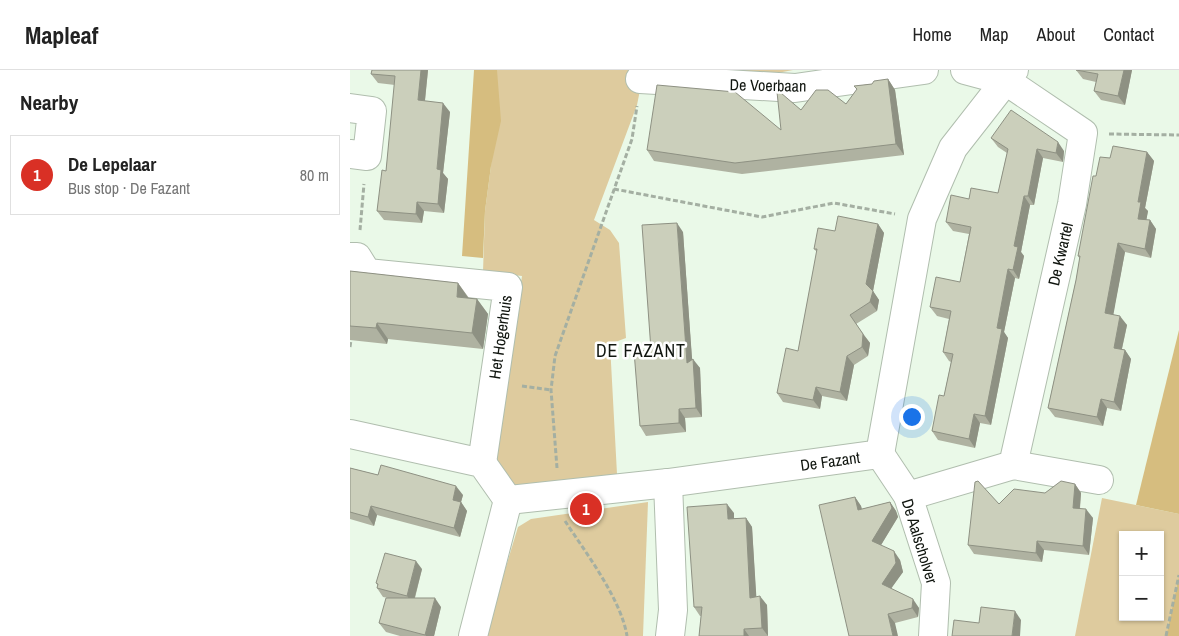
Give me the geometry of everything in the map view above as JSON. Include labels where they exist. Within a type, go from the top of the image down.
[{"type":"street","name":"De Voerbaan","points":[[640,79],[795,88],[924,70]]},
{"type":"street","points":[[965,70],[1010,76],[1083,133]]},
{"type":"street","name":"De Fazant","points":[[508,500],[668,483],[880,454],[922,219],[953,148],[1010,76]]},
{"type":"street","points":[[350,108],[372,111],[367,156],[350,154]]},
{"type":"street","name":"De Kwartel","points":[[1013,465],[1072,204],[1083,133]]},
{"type":"street","name":"Het Hogerhuis","points":[[350,257],[357,257],[367,273],[508,287],[482,463]]},
{"type":"street","points":[[350,434],[482,463],[508,500],[473,636]]},
{"type":"street","name":"De Aalscholver","points":[[880,454],[908,496],[936,583],[933,636]]},
{"type":"street","points":[[908,496],[1013,465],[1099,480]]},
{"type":"street","points":[[668,483],[673,610],[670,636]]},
{"type":"path","points":[[627,636],[625,623],[597,569],[565,521],[559,495],[551,390],[556,356],[632,139],[640,79]]},
{"type":"path","points":[[1083,133],[1179,135]]},
{"type":"path","points":[[614,189],[762,217],[834,203],[922,219]]},
{"type":"path","points":[[350,340],[350,347]]},
{"type":"path","points":[[1166,636],[1179,575]]},
{"type":"shaded area","points":[[474,70],[497,70],[501,121],[491,166],[485,211],[483,258],[462,256]]},
{"type":"shaded area","points":[[497,70],[644,70],[637,105],[594,220],[610,230],[619,243],[626,338],[610,344],[617,474],[515,489],[486,464],[499,443],[522,276],[483,272],[485,211],[491,166]]},
{"type":"shaded area","points":[[662,70],[793,70],[762,76]]},
{"type":"shaded area","points":[[1179,330],[1179,514],[1136,505]]},
{"type":"shaded area","points":[[1102,498],[1179,514],[1179,575],[1166,636],[1075,636]]},
{"type":"shaded area","points":[[648,502],[643,636],[485,636],[518,527],[531,519]]},
{"type":"shaded area","points":[[1179,575],[1179,636],[1166,636]]},
{"type":"building","points":[[372,70],[421,70],[418,100],[443,103],[437,169],[441,170],[438,204],[417,202],[416,214],[377,211],[382,170],[386,171],[395,76],[371,74]]},
{"type":"building","points":[[1076,70],[1124,70],[1118,96],[1094,91],[1098,74]]},
{"type":"building","points":[[888,79],[896,144],[735,163],[647,150],[657,85],[735,92],[781,130],[777,92],[781,93],[801,110],[816,90],[828,90],[846,104],[857,89],[854,86],[872,84],[874,81]]},
{"type":"building","points":[[1011,110],[1058,142],[1056,153],[1037,149],[1028,196],[1024,196],[1014,246],[1018,247],[1013,270],[1008,269],[997,328],[1002,329],[985,416],[974,414],[969,439],[932,431],[939,395],[944,396],[953,354],[943,352],[951,311],[930,307],[936,277],[960,282],[971,227],[946,222],[951,195],[969,199],[971,188],[998,193],[1008,149],[991,138]]},
{"type":"building","points":[[1113,146],[1147,152],[1138,202],[1141,202],[1138,219],[1150,220],[1145,249],[1118,243],[1105,313],[1120,316],[1114,348],[1125,350],[1114,402],[1101,399],[1097,417],[1048,408],[1076,280],[1080,256],[1078,256],[1093,176],[1096,176],[1100,157],[1110,158]]},
{"type":"building","points":[[838,216],[878,224],[866,284],[873,291],[870,302],[850,315],[863,334],[862,347],[847,356],[840,392],[816,387],[813,400],[777,393],[786,348],[798,351],[817,249],[814,249],[818,228],[835,231]]},
{"type":"building","points":[[677,223],[687,363],[693,359],[696,408],[679,409],[679,423],[640,426],[634,351],[651,350],[642,225]]},
{"type":"building","points":[[350,271],[458,283],[457,297],[477,299],[472,333],[377,323],[376,328],[350,326]]},
{"type":"building","points":[[381,465],[456,486],[453,500],[461,502],[454,528],[371,506],[368,517],[350,512],[350,468],[378,475]]},
{"type":"building","points":[[978,481],[999,504],[1014,489],[1045,493],[1061,481],[1075,484],[1073,508],[1086,509],[1083,546],[1037,541],[1036,553],[968,545],[975,482]]},
{"type":"building","points":[[855,497],[858,510],[890,502],[892,508],[872,541],[894,551],[896,563],[882,584],[913,599],[912,608],[888,614],[893,636],[849,636],[819,505]]},
{"type":"building","points":[[727,504],[728,519],[746,518],[750,598],[760,596],[762,628],[744,629],[744,636],[699,636],[702,607],[694,607],[687,507]]},
{"type":"building","points":[[385,553],[416,561],[407,596],[377,588],[378,584],[376,583]]},
{"type":"building","points":[[386,598],[435,598],[425,635],[379,623]]},
{"type":"building","points":[[981,607],[1015,611],[1012,636],[952,636],[954,620],[979,623]]},
{"type":"place","name":"De Lepelaar","points":[[586,509]]},
{"type":"district","name":"DE FAZANT","points":[[641,351]]}]
